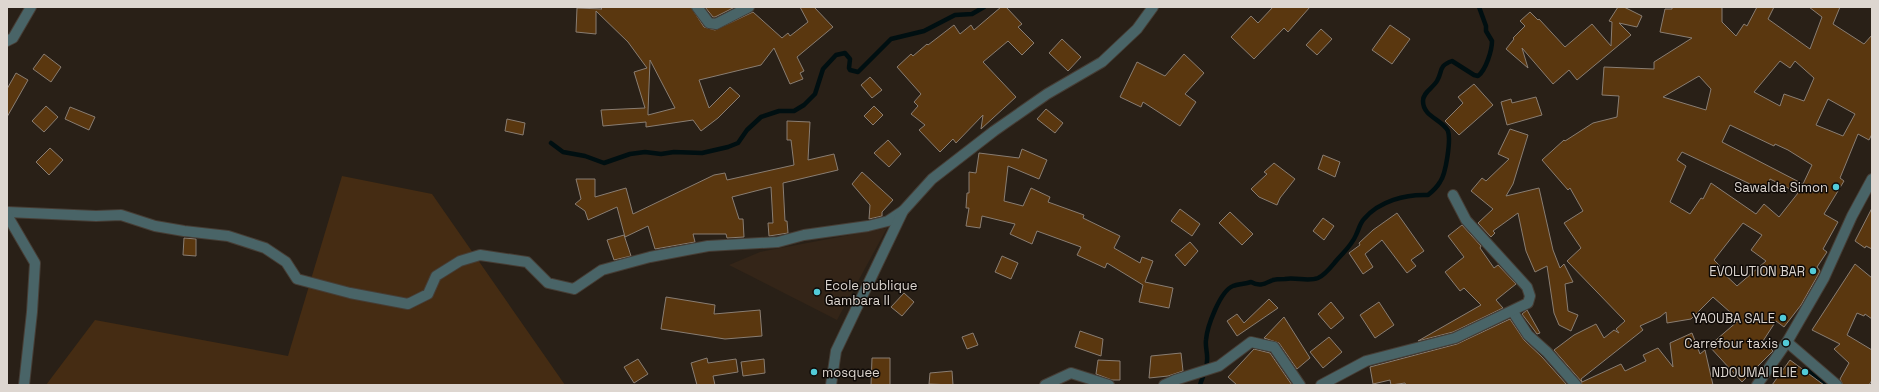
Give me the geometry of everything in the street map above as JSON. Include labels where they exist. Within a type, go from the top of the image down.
[{"type":"street","points":[[7,41],[13,38],[31,7]]},
{"type":"street","points":[[697,7],[709,24],[716,24],[749,7]]},
{"type":"street","points":[[7,213],[88,216],[121,215],[155,226],[228,236],[265,248],[286,262],[297,279],[350,293],[408,304],[428,294],[436,276],[460,261],[480,255],[527,262],[548,283],[574,289],[602,270],[650,257],[708,246],[778,242],[804,235],[868,226],[888,221],[903,211],[932,179],[994,131],[1046,94],[1102,62],[1136,29],[1153,7]]},
{"type":"street","points":[[1758,385],[1787,342],[1824,278],[1852,216],[1872,179]]},
{"type":"street","points":[[1321,385],[1366,361],[1455,338],[1513,312],[1528,303],[1530,296],[1527,287],[1466,220],[1453,195]]},
{"type":"street","points":[[831,384],[836,350],[903,211]]},
{"type":"street","points":[[7,213],[35,263],[32,312],[24,385]]},
{"type":"street","points":[[1513,312],[1528,335],[1547,352],[1576,385]]},
{"type":"street","points":[[1164,385],[1219,366],[1251,342],[1274,347],[1300,385]]},
{"type":"street","points":[[1787,342],[1837,385]]},
{"type":"street","points":[[1045,385],[1071,373],[1109,385]]},
{"type":"shaded area","points":[[342,176],[432,194],[565,385],[46,385],[95,320],[288,356]]},
{"type":"shaded area","name":"Ecole publique Gambara II","points":[[887,228],[837,320],[729,265],[760,252]]},
{"type":"building","points":[[600,7],[691,7],[704,27],[715,30],[753,12],[782,38],[788,33],[790,36],[808,22],[800,7],[814,7],[833,27],[797,57],[804,71],[800,73],[803,79],[790,84],[774,48],[761,65],[699,80],[709,108],[730,87],[740,96],[718,118],[701,131],[693,120],[646,127],[646,122],[603,126],[601,110],[645,108],[634,72],[647,68],[628,42],[596,11],[596,34],[576,32],[577,8],[602,9]],"holes":[[[650,60],[675,108],[648,115]]]},
{"type":"building","points":[[705,7],[735,7],[713,17]]},
{"type":"building","points":[[1001,7],[1006,7],[1022,24],[1018,27],[1034,43],[1022,55],[1008,41],[983,62],[1016,97],[981,129],[983,115],[956,143],[953,139],[940,152],[919,130],[925,125],[911,114],[918,106],[914,102],[921,94],[897,67],[911,54],[913,56],[954,25],[960,34],[971,25],[974,30]]},
{"type":"building","points":[[1273,7],[1310,7],[1288,32],[1284,28],[1254,59],[1231,37],[1251,16],[1258,23]]},
{"type":"building","points":[[1618,7],[1624,7],[1642,16],[1637,27],[1619,23],[1631,35],[1577,80],[1569,70],[1553,84],[1522,48],[1528,68],[1506,49],[1514,39],[1513,38],[1525,26],[1520,21],[1530,12],[1538,20],[1539,19],[1565,47],[1592,24],[1611,46],[1612,22],[1609,21]]},
{"type":"building","points":[[1672,7],[1722,7],[1722,22],[1736,36],[1744,24],[1747,26],[1757,7],[1774,7],[1768,19],[1810,49],[1822,17],[1809,7],[1840,7],[1833,24],[1864,44],[1872,35],[1872,134],[1869,140],[1858,134],[1840,178],[1844,181],[1824,214],[1838,222],[1823,249],[1827,252],[1817,267],[1820,271],[1818,275],[1801,305],[1784,327],[1776,321],[1763,341],[1773,351],[1742,382],[1709,346],[1739,320],[1713,297],[1691,319],[1667,323],[1666,312],[1660,317],[1640,326],[1643,330],[1581,379],[1582,382],[1621,364],[1625,371],[1646,361],[1643,355],[1658,348],[1673,367],[1670,343],[1692,333],[1700,354],[1705,350],[1713,385],[1582,385],[1581,381],[1554,350],[1574,335],[1596,324],[1604,338],[1614,330],[1619,333],[1616,329],[1625,321],[1567,261],[1581,248],[1564,223],[1583,211],[1570,188],[1568,190],[1542,160],[1564,140],[1565,141],[1593,123],[1617,117],[1619,96],[1602,95],[1604,67],[1654,69],[1654,62],[1692,38],[1660,32],[1665,9],[1672,9]],"holes":[[[1780,61],[1790,68],[1795,61],[1814,78],[1804,101],[1784,94],[1780,106],[1754,92]],[[1699,76],[1711,89],[1706,110],[1663,97]],[[1828,99],[1855,114],[1843,136],[1816,125]],[[1730,125],[1774,146],[1775,144],[1788,150],[1812,165],[1803,184],[1722,142]],[[1682,152],[1765,191],[1770,179],[1798,193],[1779,217],[1764,204],[1756,214],[1711,183],[1703,199],[1701,198],[1690,214],[1670,202],[1686,166],[1677,160]],[[1743,223],[1762,235],[1751,250],[1766,261],[1737,286],[1718,268],[1720,266],[1714,260]]]},
{"type":"building","points":[[1390,25],[1410,39],[1392,64],[1372,50]]},
{"type":"building","points":[[1321,29],[1332,39],[1317,55],[1306,45]]},
{"type":"building","points":[[1062,39],[1081,57],[1068,71],[1049,53]]},
{"type":"building","points":[[44,54],[61,67],[51,82],[33,69]]},
{"type":"building","points":[[1184,54],[1204,73],[1185,94],[1196,102],[1180,126],[1143,102],[1141,107],[1120,97],[1137,62],[1165,76]]},
{"type":"building","points":[[16,73],[28,80],[7,117],[7,89]]},
{"type":"building","points":[[870,77],[882,90],[872,98],[861,85]]},
{"type":"building","points":[[1474,84],[1493,105],[1459,135],[1445,121],[1463,103],[1458,97]]},
{"type":"building","points":[[1536,97],[1542,115],[1507,125],[1501,102],[1511,99],[1512,103]]},
{"type":"building","points":[[46,106],[58,117],[44,132],[32,121]]},
{"type":"building","points":[[874,106],[883,115],[873,125],[864,116]]},
{"type":"building","points":[[70,107],[95,117],[89,130],[65,119]]},
{"type":"building","points":[[1046,109],[1063,123],[1055,133],[1037,119]]},
{"type":"building","points":[[507,119],[525,123],[523,135],[505,131]]},
{"type":"building","points":[[787,121],[810,122],[808,160],[834,154],[838,170],[783,183],[785,221],[787,221],[788,233],[769,236],[768,223],[773,223],[771,187],[732,197],[739,219],[743,219],[744,237],[727,238],[726,234],[693,234],[695,242],[655,249],[648,226],[625,237],[617,207],[588,220],[585,211],[575,204],[581,199],[576,179],[595,179],[595,197],[626,188],[633,214],[714,175],[725,173],[727,180],[794,165],[791,140],[787,140]]},
{"type":"building","points":[[1510,129],[1528,135],[1513,184],[1506,196],[1539,188],[1553,250],[1560,268],[1564,264],[1573,282],[1565,284],[1568,311],[1578,315],[1571,331],[1559,325],[1554,313],[1547,266],[1535,272],[1526,251],[1518,213],[1493,231],[1495,233],[1491,237],[1478,223],[1493,209],[1471,191],[1482,178],[1486,181],[1509,159],[1498,154]]},
{"type":"building","points":[[888,140],[901,154],[889,167],[874,153]]},
{"type":"building","points":[[50,148],[63,160],[49,175],[36,162]]},
{"type":"building","points":[[1022,149],[1047,160],[1039,179],[1008,166],[1004,201],[1023,206],[1031,188],[1050,197],[1048,202],[1084,215],[1083,218],[1120,236],[1114,248],[1140,263],[1142,257],[1153,261],[1145,282],[1173,288],[1169,308],[1139,302],[1143,285],[1107,263],[1105,268],[1077,255],[1081,247],[1037,231],[1032,244],[1010,234],[1015,224],[982,216],[980,228],[966,226],[969,208],[966,208],[967,193],[969,193],[969,172],[976,173],[979,153],[1019,158]]},
{"type":"building","points":[[1323,155],[1340,162],[1335,177],[1318,169]]},
{"type":"building","points":[[1274,163],[1295,179],[1280,198],[1277,205],[1259,197],[1251,189],[1267,174],[1264,172]]},
{"type":"building","points":[[862,172],[893,200],[882,212],[882,216],[869,219],[870,205],[852,184]]},
{"type":"building","points":[[1872,208],[1872,249],[1866,246],[1865,248],[1855,241]]},
{"type":"building","points":[[1180,209],[1200,224],[1192,236],[1171,221]]},
{"type":"building","points":[[1230,212],[1253,234],[1242,245],[1219,223]]},
{"type":"building","points":[[1397,213],[1424,251],[1411,260],[1416,266],[1407,273],[1382,240],[1365,254],[1373,267],[1363,274],[1349,253],[1360,245],[1359,243],[1373,230]]},
{"type":"building","points":[[1323,218],[1334,226],[1324,240],[1313,231]]},
{"type":"building","points":[[1462,225],[1481,246],[1480,248],[1494,268],[1498,265],[1516,284],[1496,300],[1503,308],[1453,332],[1418,341],[1481,305],[1464,288],[1460,291],[1445,272],[1464,257],[1448,236]]},
{"type":"building","points":[[624,235],[631,256],[614,260],[607,240]]},
{"type":"building","points":[[184,238],[196,239],[196,256],[183,255]]},
{"type":"building","points":[[1190,242],[1198,251],[1185,266],[1175,255]]},
{"type":"building","points":[[1002,256],[1018,263],[1011,279],[995,272]]},
{"type":"building","points":[[1855,264],[1872,278],[1872,319],[1865,314],[1864,316],[1857,313],[1847,335],[1872,350],[1872,380],[1869,385],[1843,385],[1840,379],[1849,363],[1834,349],[1840,344],[1812,330]]},
{"type":"building","points":[[904,293],[914,302],[902,316],[891,307]]},
{"type":"building","points":[[666,297],[715,305],[714,314],[760,310],[762,336],[725,339],[661,329]]},
{"type":"building","points":[[1269,299],[1278,308],[1237,336],[1227,321],[1237,314],[1244,323]]},
{"type":"building","points":[[1331,302],[1344,318],[1331,329],[1318,314]]},
{"type":"building","points":[[1379,302],[1394,325],[1375,338],[1360,315]]},
{"type":"building","points":[[1527,310],[1540,333],[1537,334],[1522,314]]},
{"type":"building","points":[[1284,317],[1310,358],[1297,369],[1279,343],[1264,338]]},
{"type":"building","points":[[1510,319],[1524,340],[1542,357],[1567,385],[1406,385],[1405,383],[1391,385],[1390,380],[1373,384],[1370,367],[1457,344]]},
{"type":"building","points":[[1080,331],[1103,339],[1101,356],[1075,347]]},
{"type":"building","points":[[973,333],[978,345],[967,349],[962,337]]},
{"type":"building","points":[[1329,337],[1342,352],[1323,368],[1310,352]]},
{"type":"building","points":[[1254,349],[1270,353],[1292,385],[1237,385],[1228,377]]},
{"type":"building","points":[[1181,353],[1183,371],[1168,376],[1149,378],[1151,356]]},
{"type":"building","points":[[707,358],[708,363],[736,359],[738,372],[713,376],[715,385],[697,385],[691,363]]},
{"type":"building","points":[[872,358],[890,358],[890,385],[871,385]]},
{"type":"building","points":[[638,359],[648,374],[634,383],[624,367]]},
{"type":"building","points":[[764,359],[765,373],[743,376],[741,362]]},
{"type":"building","points":[[1098,360],[1120,361],[1120,380],[1112,380],[1096,374]]},
{"type":"building","points":[[1790,360],[1824,385],[1772,385]]},
{"type":"building","points":[[952,371],[953,385],[929,384],[930,373]]},
{"type":"waterway","points":[[551,143],[563,152],[585,156],[604,163],[630,154],[645,152],[661,154],[674,152],[702,153],[728,147],[738,143],[747,130],[761,117],[779,111],[794,111],[804,105],[815,94],[823,69],[836,55],[845,53],[850,59],[850,70],[858,72],[891,39],[924,31],[955,15],[972,14],[984,7]]},
{"type":"waterway","points":[[1200,385],[1207,364],[1206,343],[1209,327],[1215,310],[1228,289],[1235,285],[1251,282],[1260,285],[1277,279],[1310,280],[1318,278],[1328,271],[1350,246],[1361,222],[1370,213],[1385,203],[1402,197],[1428,195],[1438,186],[1446,165],[1449,135],[1445,127],[1426,111],[1423,98],[1437,81],[1443,67],[1452,61],[1474,75],[1478,76],[1484,69],[1490,54],[1492,41],[1486,31],[1486,26],[1479,7]]},
{"type":"waterway","points":[[1808,370],[1825,385]]},
{"type":"place","name":"Sawalda Simon","points":[[1836,187]]},
{"type":"place","name":"EVOLUTION BAR","points":[[1813,271]]},
{"type":"place","name":"Ecole publique Gambara II","points":[[817,292]]},
{"type":"place","name":"YAOUBA SALE","points":[[1783,318]]},
{"type":"place","name":"Carrefour taxis","points":[[1786,343]]},
{"type":"place","name":"mosquee","points":[[814,372]]},
{"type":"place","name":"NDOUMAI ELIE","points":[[1805,372]]}]
